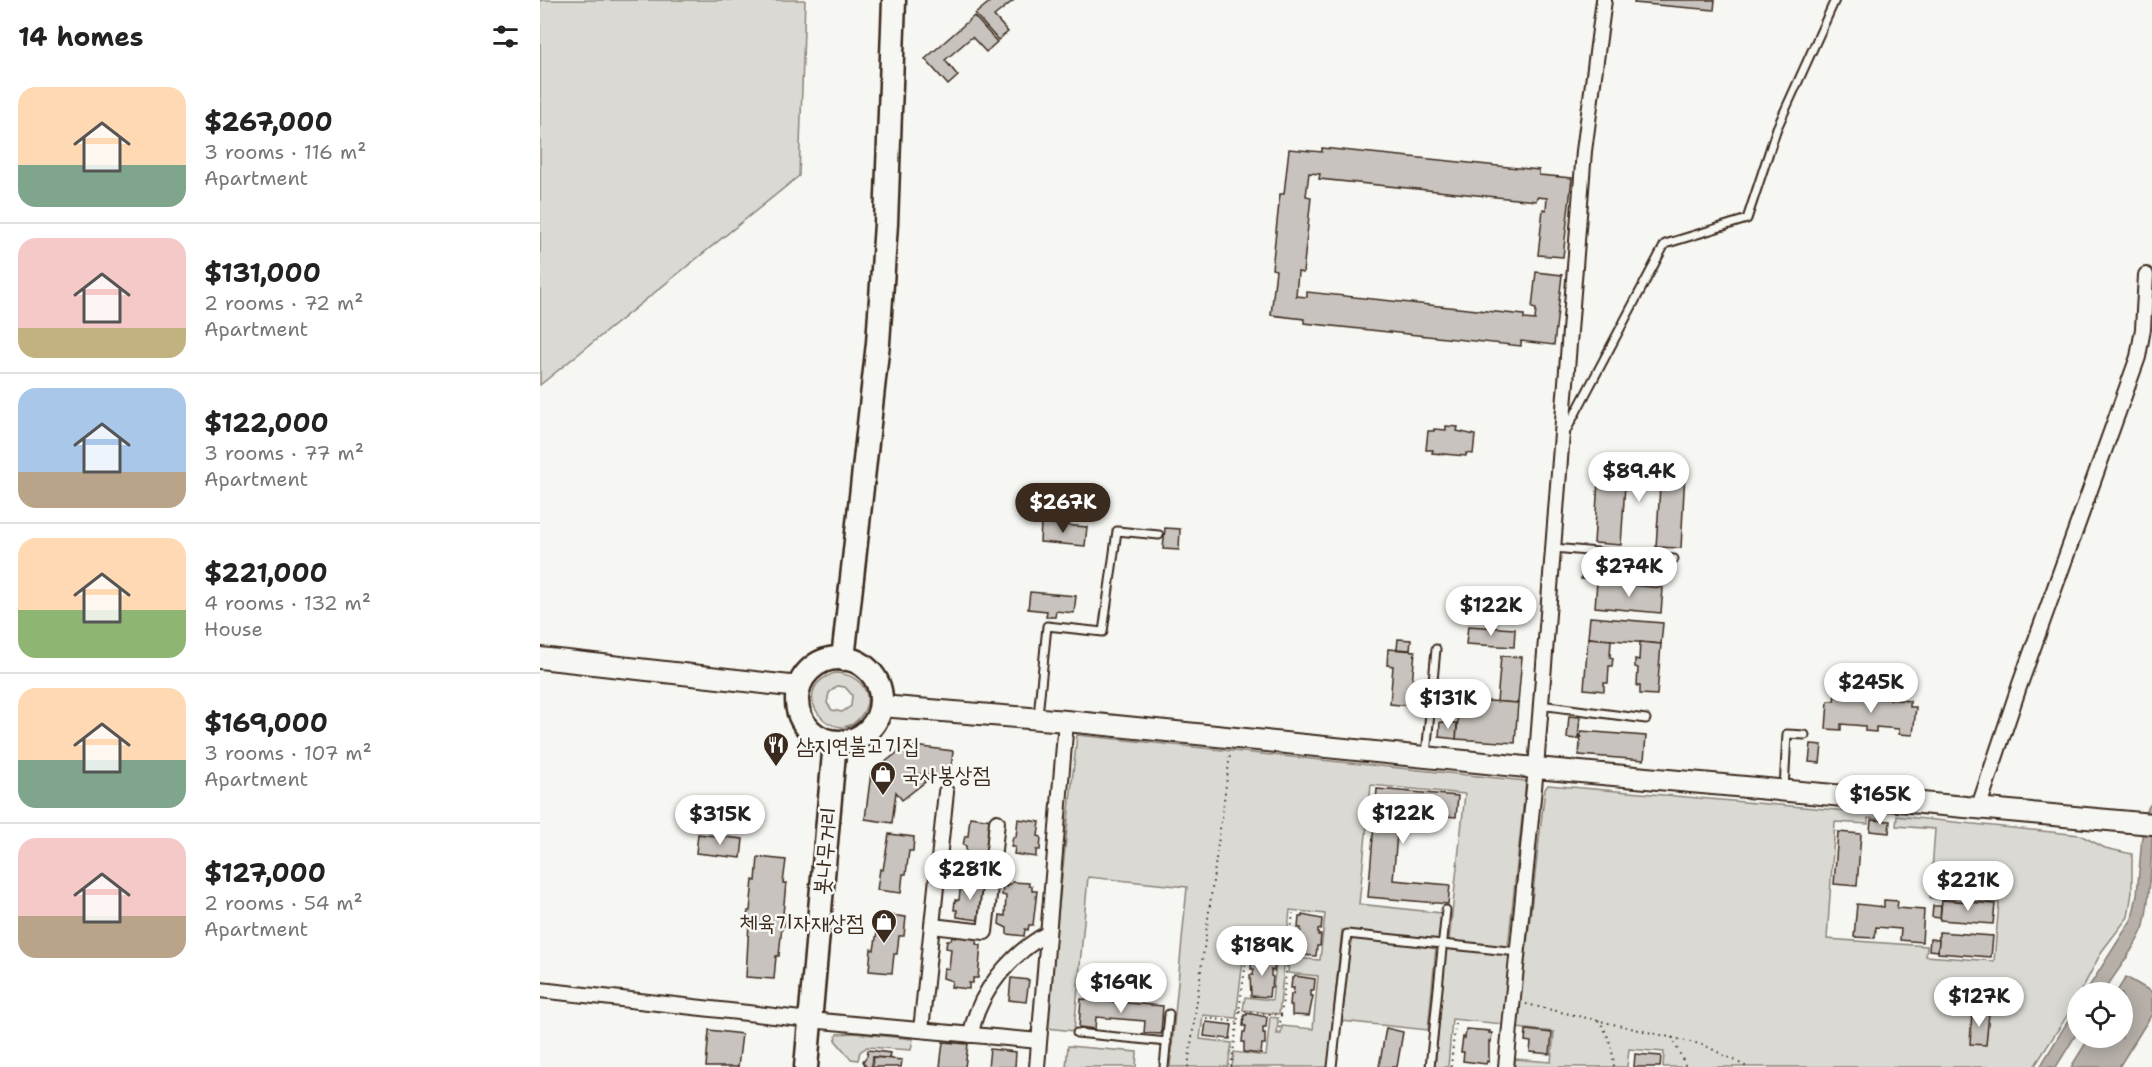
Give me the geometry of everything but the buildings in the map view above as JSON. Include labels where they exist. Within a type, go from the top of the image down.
[{"type":"main road","points":[[843,659],[878,343],[886,224],[894,0]]},
{"type":"main road","points":[[843,659],[853,661],[869,671],[879,687],[881,706],[874,723],[868,730],[853,740],[835,742],[817,736],[804,723],[798,705],[799,687],[803,678],[816,665],[825,661],[843,659]]},
{"type":"main road","name":"봇나무거리","points":[[806,1067],[835,742]]},
{"type":"street","points":[[1506,1067],[1536,768],[1584,151],[1604,0]]},
{"type":"street","points":[[1978,809],[2020,684],[2138,357],[2143,329],[2146,275]]},
{"type":"street","points":[[540,658],[799,687]]},
{"type":"street","points":[[881,706],[1066,721],[1426,758],[2152,824]]},
{"type":"street","points":[[1037,1067],[1066,721]]},
{"type":"street","points":[[921,1030],[946,792]]},
{"type":"street","points":[[932,926],[985,932],[998,822]]},
{"type":"street","points":[[970,1035],[975,1015],[999,975],[1030,944],[1048,933]]},
{"type":"street","points":[[540,990],[810,1020],[1039,1041]]},
{"type":"lane","points":[[1560,442],[1665,244],[1747,219],[1777,128],[1835,0]]},
{"type":"lane","points":[[1038,719],[1047,626],[1103,632],[1117,531],[1159,535]]},
{"type":"lane","points":[[1554,548],[1674,559]]},
{"type":"lane","points":[[1426,758],[1436,649]]},
{"type":"lane","points":[[1540,705],[1646,719]]},
{"type":"lane","points":[[1783,791],[1787,734],[1805,735]]},
{"type":"lane","points":[[1430,1067],[1446,910]]},
{"type":"lane","points":[[1332,1067],[1347,934],[1518,952]]},
{"type":"lane","points":[[1164,1067],[1169,1014]]},
{"type":"lane","points":[[1077,1033],[1167,1042]]},
{"type":"path","points":[[1188,1067],[1232,738]]},
{"type":"path","points":[[1279,1033],[1293,913]]},
{"type":"path","points":[[1230,1067],[1247,955]]},
{"type":"path","points":[[1513,1001],[1704,1045],[1747,1067]]},
{"type":"path","points":[[1239,1011],[1281,1015]]},
{"type":"path","points":[[1206,1018],[1238,1022]]},
{"type":"path","points":[[1598,1020],[1604,1027],[1610,1042],[1614,1067]]},
{"type":"path","points":[[1451,1067],[1455,1024]]},
{"type":"path","points":[[1672,1037],[1686,1067]]},
{"type":"shaded area","points":[[540,0],[805,0],[799,176],[540,385]]},
{"type":"shaded area","points":[[835,673],[850,676],[862,685],[867,697],[866,705],[863,713],[852,724],[840,727],[829,723],[819,715],[814,704],[813,692],[820,681]],"holes":[[[837,686],[845,687],[852,695],[851,706],[842,712],[832,710],[827,703],[829,693]]]},
{"type":"shaded area","points":[[1077,735],[1526,781],[1508,947],[1449,941],[1465,794],[1371,785],[1359,904],[1441,913],[1439,940],[1342,930],[1328,1067],[1232,1067],[1234,1052],[1266,1056],[1270,1017],[1278,1018],[1277,1034],[1281,1034],[1282,1026],[1313,1029],[1318,976],[1288,973],[1289,958],[1320,960],[1325,914],[1290,910],[1279,1014],[1243,1010],[1245,997],[1272,1000],[1277,955],[1244,951],[1236,1018],[1203,1015],[1200,1039],[1232,1043],[1228,1067],[1170,1067],[1187,887],[1088,877],[1074,1031],[1046,1028]]},
{"type":"shaded area","points":[[1548,785],[1882,814],[1882,819],[1868,818],[1868,824],[1835,822],[1827,939],[1927,946],[1926,956],[1994,961],[1999,903],[1930,898],[1935,829],[1896,826],[1897,816],[2080,835],[2105,848],[2132,854],[2132,892],[2128,917],[2102,951],[2086,982],[2067,982],[2067,1016],[2034,1067],[1663,1067],[1664,1052],[1629,1049],[1627,1067],[1514,1067],[1515,1059],[1551,1062],[1554,1032],[1517,1028],[1545,789]]},
{"type":"shaded area","points":[[2152,802],[2150,881],[2144,926],[2131,952],[2111,982],[2092,982],[2132,919],[2137,895],[2144,814]]},
{"type":"shaded area","points":[[1351,938],[1436,947],[1428,1030],[1342,1021]]},
{"type":"shaded area","points":[[1446,949],[1510,955],[1503,1024],[1452,1019],[1448,1067],[1435,1067]]},
{"type":"shaded area","points":[[2126,977],[2152,992],[2152,1014],[2133,1045],[2133,982],[2123,982]]},
{"type":"shaded area","points":[[2067,1022],[2068,1048],[2056,1067],[2040,1067]]},
{"type":"shaded area","points":[[854,1033],[913,1039],[911,1050],[867,1047],[860,1052],[858,1060],[851,1059],[835,1040],[837,1034]]},
{"type":"shaded area","points":[[1068,1046],[1137,1052],[1136,1067],[1066,1067]]},
{"type":"shaded area","points":[[2083,1048],[2131,1048],[2119,1067],[2071,1067]]},
{"type":"place","name":"삼지연불고기집","points":[[776,768]]},
{"type":"place","name":"국사봉상점","points":[[883,797]]},
{"type":"place","name":"체육기자재상점","points":[[884,945]]}]
